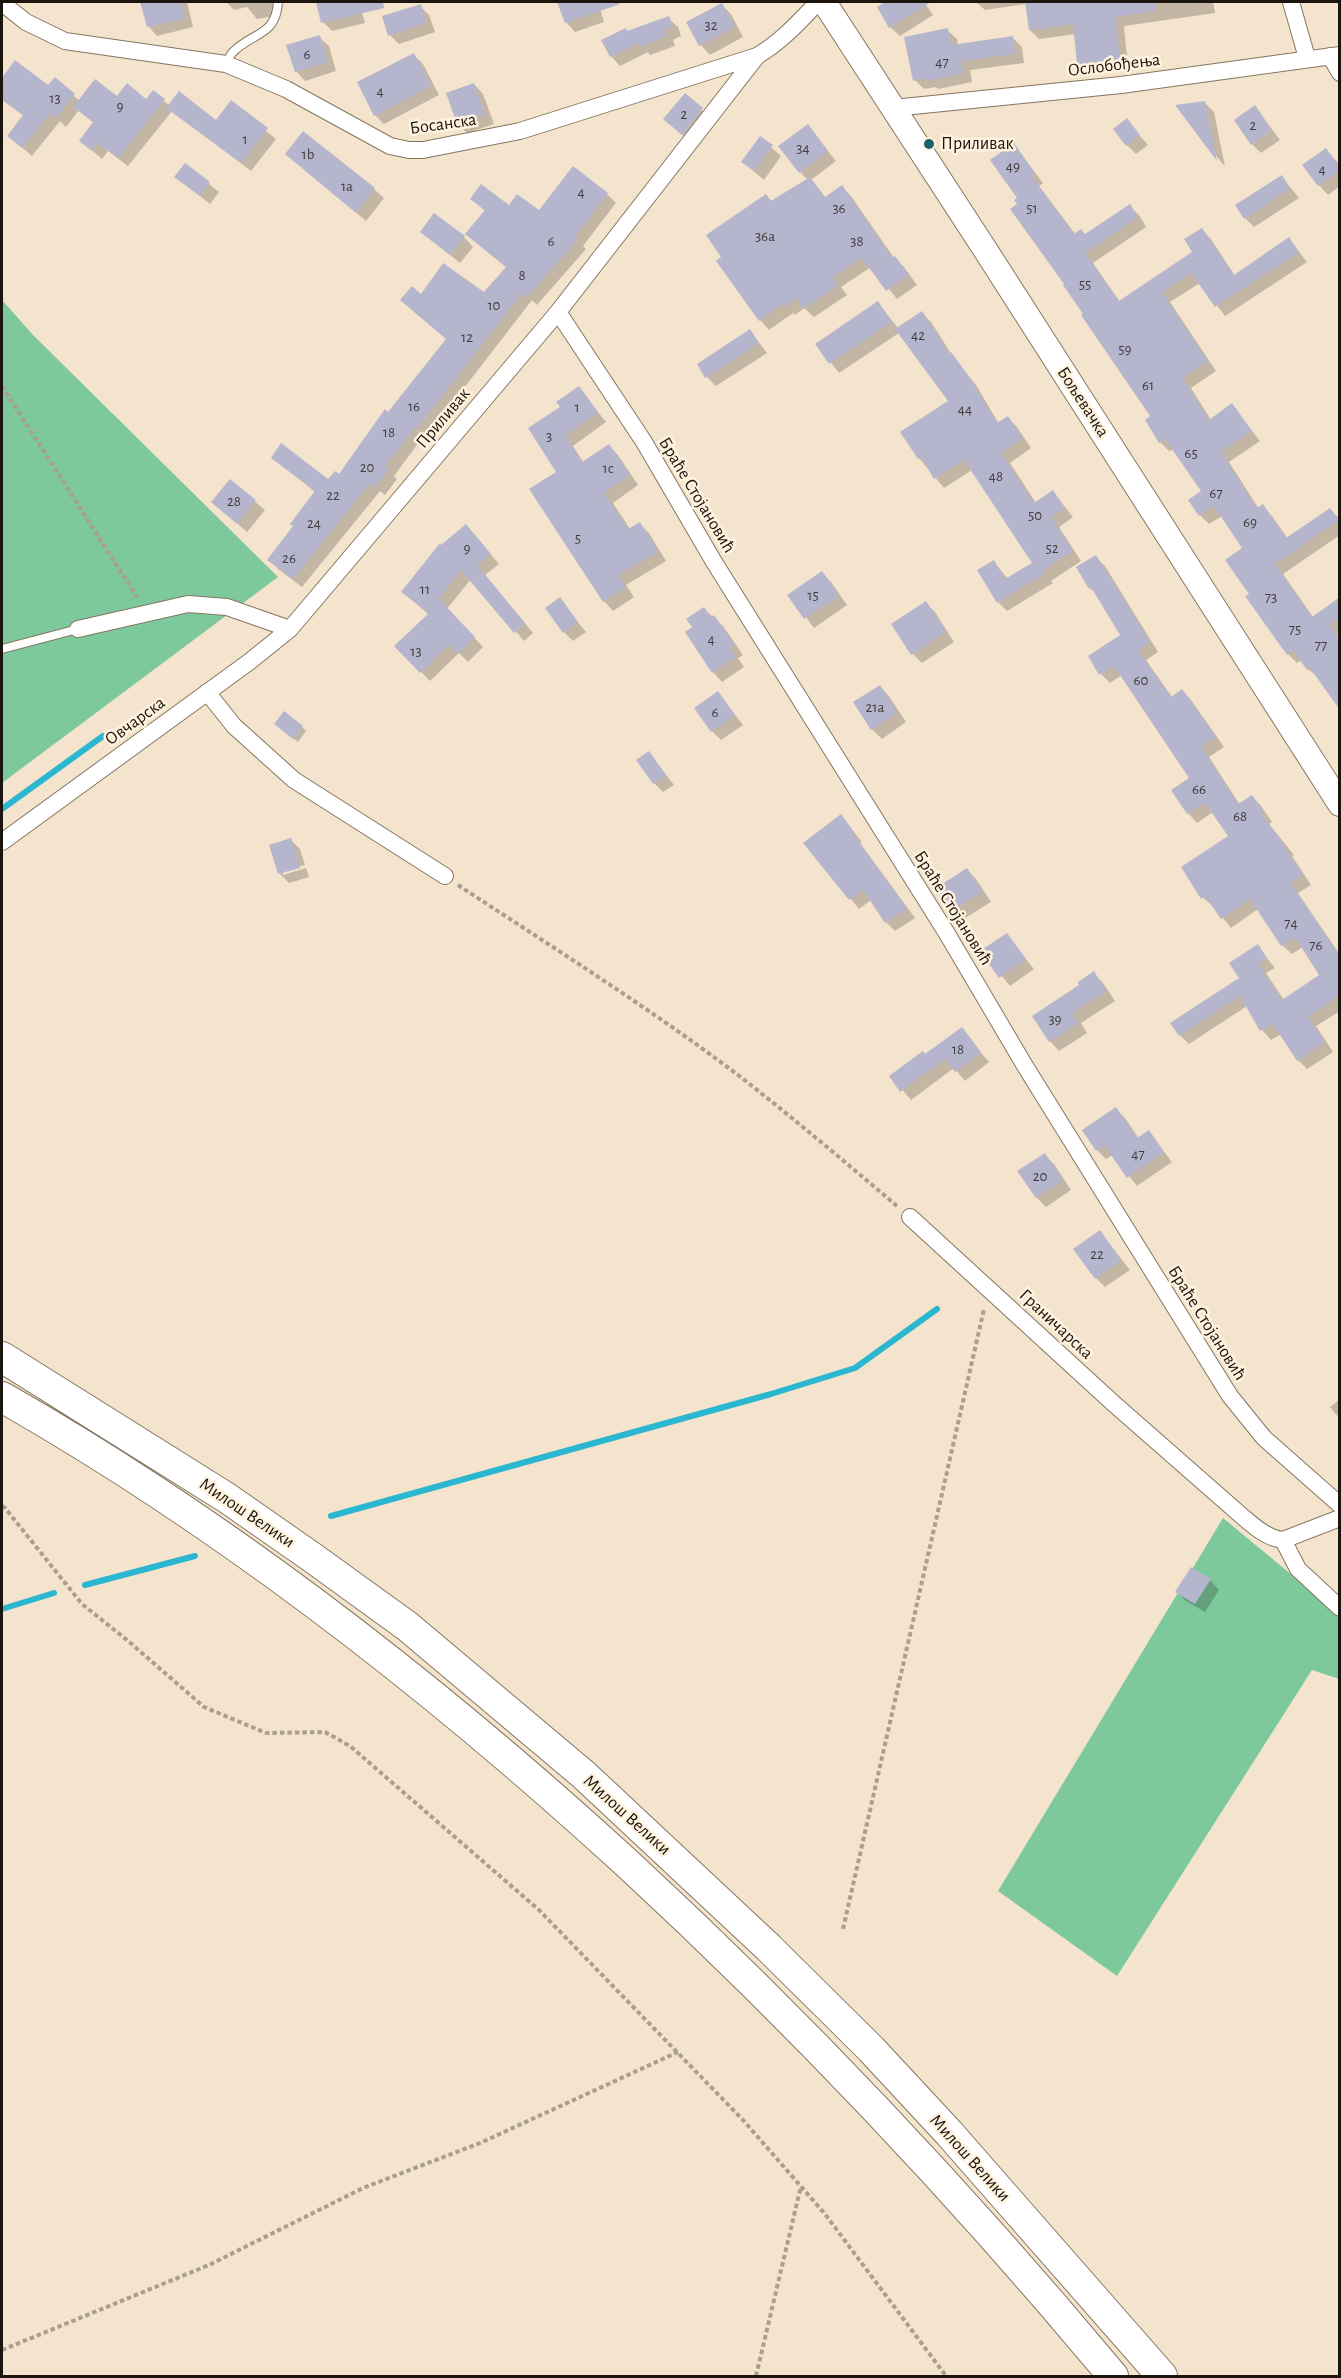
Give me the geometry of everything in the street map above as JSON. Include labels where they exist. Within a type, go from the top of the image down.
[{"type":"highway","name":"Милош Велики","points":[[2,1357],[207,1485],[313,1558],[407,1626],[584,1775],[769,1948],[871,2049],[956,2141],[1162,2376]]},
{"type":"highway","name":"Милош Велики","points":[[2,1397],[204,1524],[292,1585],[384,1655],[560,1803],[745,1974],[844,2073],[930,2165],[1113,2376]]},
{"type":"main road","name":"Бољевачка","points":[[824,2],[1340,804]]},
{"type":"street","name":"Босанска","points":[[2,3],[26,22],[65,41],[226,64],[286,89],[390,146],[416,150],[520,131],[757,56],[784,37],[818,2]]},
{"type":"street","points":[[1291,2],[1307,58]]},
{"type":"street","name":"Ослобођења","points":[[893,108],[1121,85],[1335,55]]},
{"type":"street","points":[[1335,55],[1340,73]]},
{"type":"street","name":"Приливак","points":[[290,629],[558,312],[757,56]]},
{"type":"street","name":"Браће Стојановић","points":[[558,312],[644,442],[714,562],[946,932],[1031,1076],[1230,1396],[1264,1438],[1340,1505]]},
{"type":"street","points":[[78,629],[188,604],[227,607],[290,629]]},
{"type":"street","name":"Овчарска","points":[[2,842],[290,629]]},
{"type":"street","points":[[207,692],[234,726],[294,780],[445,876]]},
{"type":"street","name":"Граничарска","points":[[910,1217],[1113,1403],[1243,1517],[1261,1531],[1283,1540]]},
{"type":"street","points":[[1340,1518],[1283,1540],[1298,1569],[1340,1608]]},
{"type":"lane","points":[[226,64],[233,52],[269,28],[277,14],[278,2]]},
{"type":"lane","points":[[2,649],[78,629]]},
{"type":"path","points":[[2,386],[147,613]]},
{"type":"path","points":[[445,876],[619,991],[737,1074],[910,1217]]},
{"type":"path","points":[[843,1929],[989,1288]]},
{"type":"path","points":[[2,1506],[82,1604],[204,1707],[266,1732],[325,1732],[350,1746],[539,1910],[743,2120],[801,2186],[825,2214],[946,2376]]},
{"type":"path","points":[[2,2350],[209,2265],[363,2188],[480,2143],[678,2052]]},
{"type":"path","points":[[756,2376],[801,2186]]},
{"type":"green space","points":[[2,300],[33,335],[278,577],[2,783]]},
{"type":"green space","points":[[1223,1518],[1339,1614],[1339,1679],[1312,1670],[1117,1976],[998,1891]]},
{"type":"building","points":[[140,2],[181,2],[185,18],[147,27]]},
{"type":"building","points":[[316,2],[383,2],[384,8],[321,23]]},
{"type":"building","points":[[557,2],[619,2],[620,4],[565,23]]},
{"type":"building","points":[[885,2],[931,2],[889,28],[877,7]]},
{"type":"building","points":[[1025,2],[1155,2],[1155,11],[1115,17],[1120,60],[1077,64],[1073,24],[1029,30]]},
{"type":"building","points":[[722,3],[735,27],[699,46],[686,22]]},
{"type":"building","points":[[421,4],[426,23],[388,36],[382,16]]},
{"type":"building","points":[[669,16],[673,26],[664,31],[666,37],[640,46],[639,43],[610,57],[601,40],[626,28],[627,31]]},
{"type":"building","points":[[948,28],[951,45],[1013,36],[1015,54],[961,61],[964,73],[927,81],[927,78],[913,81],[904,37]]},
{"type":"building","points":[[320,35],[328,62],[295,72],[286,45]]},
{"type":"building","points":[[414,53],[431,86],[374,116],[357,82]]},
{"type":"building","points":[[15,60],[48,85],[55,77],[75,94],[56,118],[50,113],[22,148],[7,136],[23,115],[2,99],[2,78]]},
{"type":"building","points":[[95,79],[117,96],[127,83],[146,99],[153,90],[165,99],[119,158],[98,143],[92,151],[79,141],[93,122],[73,107]]},
{"type":"building","points":[[474,83],[485,114],[457,124],[446,93]]},
{"type":"building","points":[[179,91],[216,120],[231,100],[268,128],[241,163],[166,108]]},
{"type":"building","points":[[685,93],[703,108],[682,135],[663,119]]},
{"type":"building","points":[[1205,101],[1217,161],[1175,105]]},
{"type":"building","points":[[1255,105],[1272,130],[1251,145],[1234,120]]},
{"type":"building","points":[[1127,118],[1140,135],[1126,146],[1113,129]]},
{"type":"building","points":[[808,124],[828,151],[799,173],[778,146]]},
{"type":"building","points":[[303,131],[375,188],[356,213],[285,154]]},
{"type":"building","points":[[760,136],[773,145],[754,171],[741,162]]},
{"type":"building","points":[[1014,143],[1035,173],[1031,176],[1074,234],[1081,229],[1085,234],[1130,204],[1138,217],[1085,253],[1119,301],[1192,252],[1184,239],[1202,228],[1234,275],[1289,237],[1299,252],[1215,307],[1191,273],[1162,292],[1208,361],[1183,378],[1209,420],[1232,403],[1252,431],[1221,452],[1257,508],[1263,504],[1286,538],[1330,508],[1339,520],[1275,564],[1312,617],[1340,597],[1340,617],[1329,624],[1340,641],[1340,710],[1310,668],[1307,670],[1293,650],[1287,655],[1245,596],[1249,594],[1225,560],[1242,548],[1214,506],[1199,516],[1188,500],[1201,491],[1165,439],[1159,443],[1145,420],[1150,416],[1081,315],[1083,314],[1064,284],[1010,209],[1017,204],[1014,200],[1017,198],[990,160]]},
{"type":"building","points":[[1326,148],[1340,167],[1340,171],[1318,186],[1302,165]]},
{"type":"building","points":[[185,163],[210,182],[200,196],[174,177]]},
{"type":"building","points":[[573,166],[608,193],[575,237],[578,239],[527,297],[522,293],[385,466],[389,469],[375,487],[370,483],[293,579],[267,560],[293,526],[290,524],[315,491],[271,458],[281,443],[328,479],[335,471],[339,474],[385,409],[388,412],[446,339],[400,300],[412,286],[421,294],[443,263],[484,292],[506,267],[465,234],[485,210],[470,199],[481,184],[509,205],[517,194],[539,210]]},
{"type":"building","points":[[1282,175],[1290,188],[1244,219],[1235,205]]},
{"type":"building","points":[[810,177],[825,197],[842,185],[892,258],[895,256],[909,275],[886,291],[862,258],[833,277],[838,286],[803,309],[796,298],[759,321],[716,261],[721,257],[706,235],[766,194],[771,201]]},
{"type":"building","points":[[434,213],[465,236],[450,255],[420,232]]},
{"type":"building","points":[[878,301],[892,322],[829,364],[815,344]]},
{"type":"building","points":[[922,311],[949,354],[951,352],[967,374],[997,423],[1008,416],[1023,438],[1001,453],[1034,503],[1053,490],[1065,508],[1051,517],[1073,551],[1043,571],[1044,574],[997,603],[977,570],[994,560],[1005,579],[1032,563],[964,460],[934,479],[921,457],[918,459],[900,432],[948,401],[895,329]]},
{"type":"building","points":[[750,329],[759,343],[705,378],[697,364]]},
{"type":"building","points":[[579,386],[598,412],[565,436],[582,462],[609,444],[630,475],[604,493],[628,529],[640,522],[658,552],[618,575],[626,587],[603,602],[529,489],[556,472],[528,428],[560,407],[556,402]]},
{"type":"building","points":[[230,479],[256,500],[237,524],[211,502]]},
{"type":"building","points":[[466,524],[491,554],[477,565],[525,623],[514,633],[461,570],[439,599],[475,637],[458,654],[449,645],[420,673],[394,646],[429,613],[401,592],[440,543],[441,545]]},
{"type":"building","points":[[1096,555],[1150,642],[1138,650],[1171,697],[1182,689],[1216,737],[1201,747],[1238,804],[1252,795],[1264,812],[1261,814],[1285,845],[1303,875],[1290,883],[1340,956],[1340,995],[1308,1017],[1325,1042],[1297,1061],[1273,1024],[1260,1031],[1240,996],[1179,1036],[1170,1023],[1239,978],[1229,963],[1258,944],[1267,958],[1258,964],[1282,1000],[1319,975],[1295,937],[1281,946],[1250,899],[1221,919],[1205,896],[1201,899],[1181,867],[1228,836],[1205,803],[1187,814],[1171,790],[1189,778],[1114,666],[1099,675],[1088,656],[1120,635],[1076,567]]},
{"type":"building","points":[[822,571],[839,596],[804,619],[787,595]]},
{"type":"building","points":[[560,597],[578,622],[563,633],[545,608]]},
{"type":"building","points":[[926,601],[946,632],[911,655],[891,624]]},
{"type":"building","points":[[704,607],[711,617],[714,615],[735,645],[730,648],[736,657],[712,673],[685,632],[692,627],[686,619]]},
{"type":"building","points":[[880,685],[898,713],[871,730],[853,702]]},
{"type":"building","points":[[718,691],[735,715],[711,732],[694,708]]},
{"type":"building","points":[[284,711],[303,726],[293,739],[274,724]]},
{"type":"building","points":[[649,751],[666,775],[653,784],[636,760]]},
{"type":"building","points":[[841,814],[854,832],[852,833],[907,908],[885,923],[863,890],[849,900],[803,843]]},
{"type":"building","points":[[291,838],[300,868],[278,874],[269,845]]},
{"type":"building","points":[[967,868],[982,892],[951,912],[936,888]]},
{"type":"building","points":[[1007,933],[1026,959],[999,978],[980,951]]},
{"type":"building","points":[[1094,971],[1106,991],[1072,1013],[1079,1023],[1049,1042],[1032,1016],[1079,985],[1078,982]]},
{"type":"building","points":[[962,1027],[981,1052],[955,1072],[945,1059],[900,1092],[889,1076],[923,1051],[925,1054]]},
{"type":"building","points":[[1116,1107],[1137,1138],[1149,1130],[1164,1152],[1127,1178],[1104,1145],[1096,1151],[1082,1130]]},
{"type":"building","points":[[1045,1153],[1063,1180],[1036,1198],[1017,1171]]},
{"type":"building","points":[[1100,1230],[1121,1260],[1095,1279],[1073,1249]]},
{"type":"building","points":[[1191,1567],[1211,1579],[1195,1604],[1175,1592]]},
{"type":"waterway","points":[[2,809],[103,736]]},
{"type":"waterway","points":[[331,1516],[771,1394],[855,1368],[937,1309]]},
{"type":"waterway","points":[[85,1585],[195,1556]]},
{"type":"waterway","points":[[2,1609],[54,1593]]},
{"type":"place","name":"Приливак","points":[[929,144]]}]
